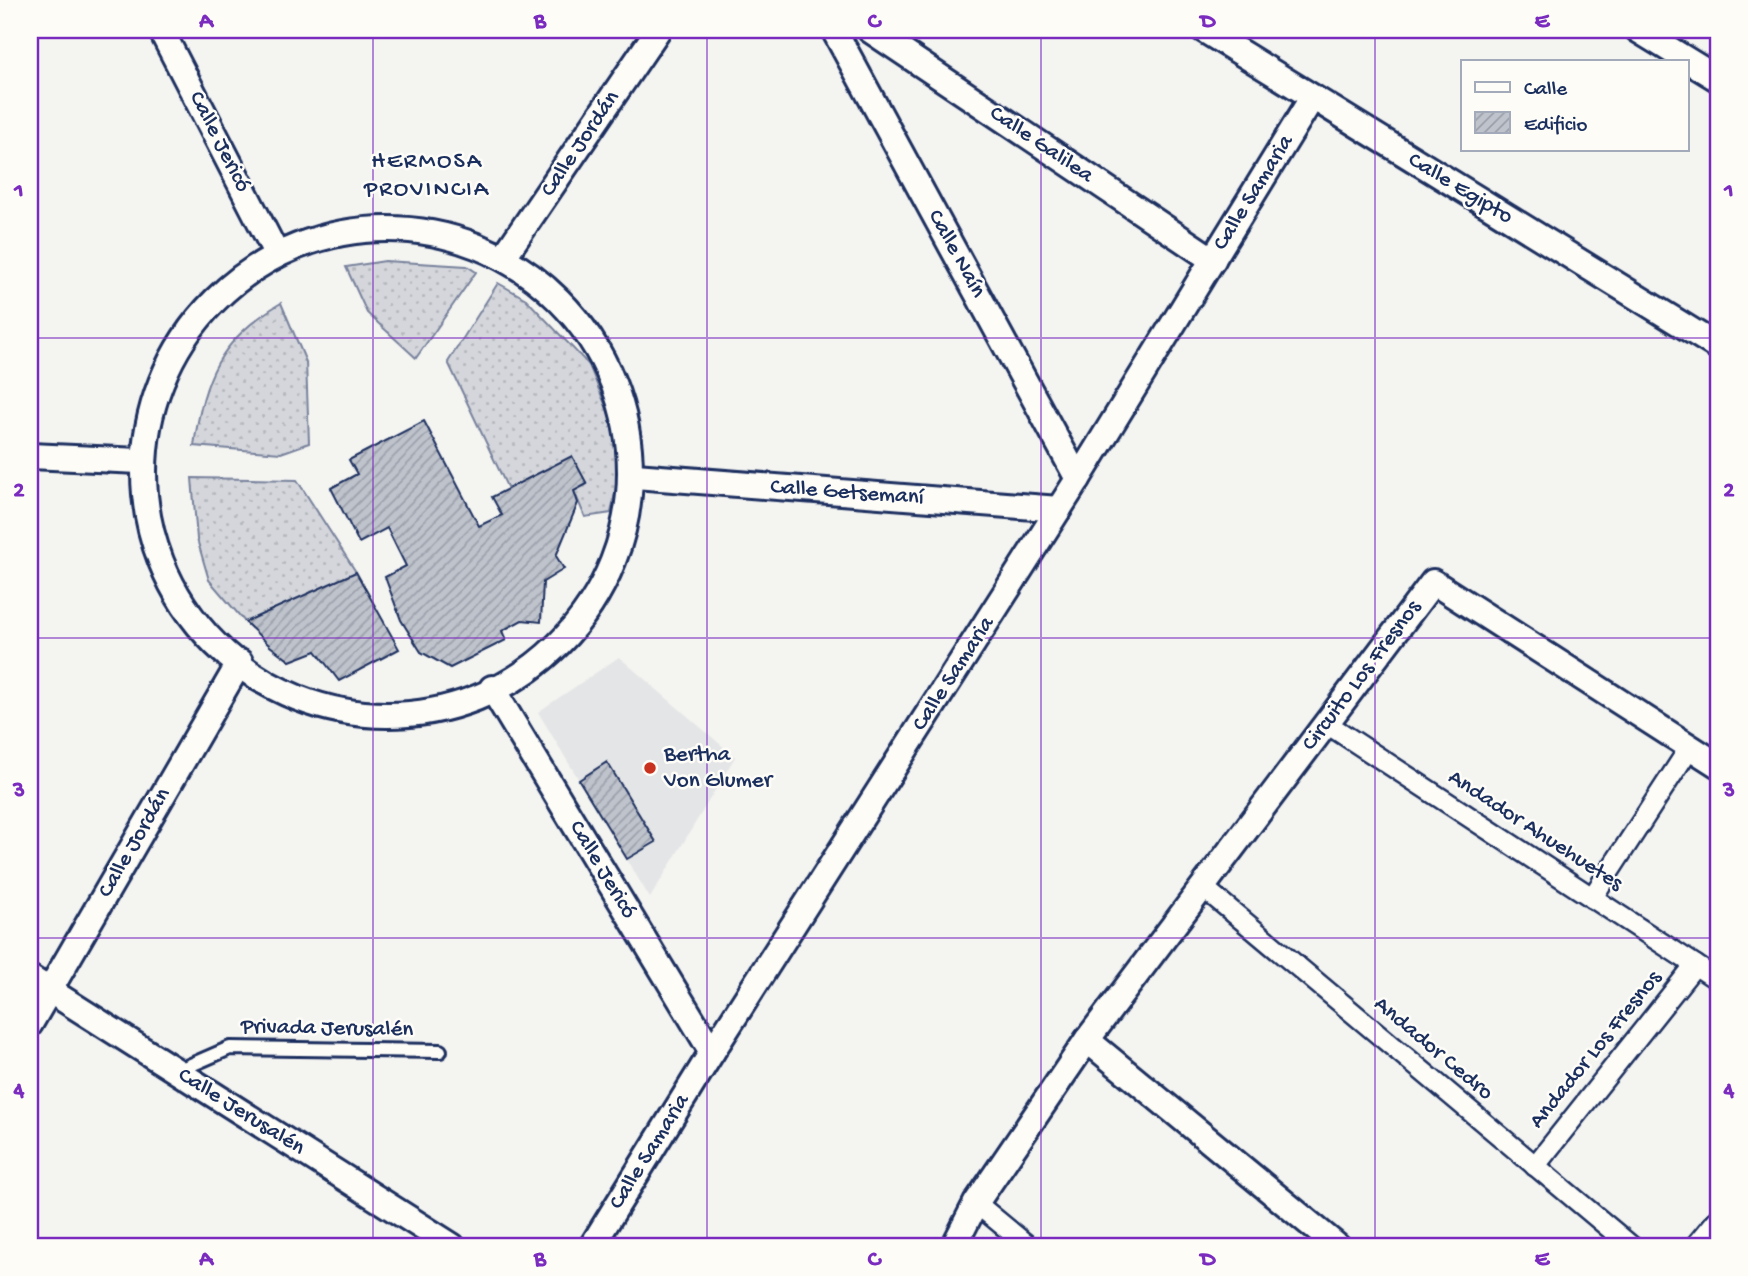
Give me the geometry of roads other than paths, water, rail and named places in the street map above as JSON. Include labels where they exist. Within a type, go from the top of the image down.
[{"type":"street","name":"Calle Jericó","points":[[161,30],[277,255]]},
{"type":"street","name":"Calle Jordán","points":[[503,258],[658,30]]},
{"type":"street","name":"Calle Naín","points":[[834,30],[1078,479]]},
{"type":"street","name":"Calle Galilea","points":[[870,30],[1213,260]]},
{"type":"street","name":"Calle Egipto","points":[[1204,30],[1718,347]]},
{"type":"street","points":[[1637,30],[1687,60]]},
{"type":"street","points":[[1688,61],[1718,79]]},
{"type":"street","name":"Calle Samaria","points":[[592,1246],[712,1052],[1078,479],[1312,98]]},
{"type":"street","points":[[375,229],[418,231],[503,258],[580,323],[622,387],[637,447],[635,476],[628,508],[601,587],[573,628],[531,667],[470,699],[398,714],[334,709],[274,687],[210,639],[178,598],[153,543],[140,461],[153,401],[172,355],[222,292],[277,255],[295,247],[375,229]]},
{"type":"street","points":[[30,456],[140,461]]},
{"type":"street","name":"Calle Getsemaní","points":[[635,476],[1059,509]]},
{"type":"street","name":"Circuito Los Fresnos","points":[[954,1246],[976,1203],[1087,1040],[1433,582],[1718,765]]},
{"type":"street","name":"Calle Jordán","points":[[30,1024],[40,984],[240,662]]},
{"type":"street","name":"Calle Jericó","points":[[492,688],[712,1052]]},
{"type":"street","name":"Andador Ahuehuetes","points":[[1326,723],[1718,980]]},
{"type":"street","points":[[1592,898],[1690,747]]},
{"type":"street","name":"Andador Cedro","points":[[1204,888],[1631,1246]]},
{"type":"street","name":"Andador Los Fresnos","points":[[1535,1166],[1695,965]]},
{"type":"street","name":"Calle Jerusalén","points":[[40,984],[452,1246]]},
{"type":"street","points":[[1087,1040],[1337,1246]]},
{"type":"street","points":[[976,1203],[1028,1246]]},
{"type":"street","points":[[1699,1246],[1718,1223]]},
{"type":"lane","name":"Privada Jerusalén","points":[[177,1071],[230,1048],[440,1051]]},
{"type":"place","name":"Bertha Von Glumer","points":[[650,768]]},
{"type":"district","name":"HERMOSA PROVINCIA","points":[[427,176]]}]
